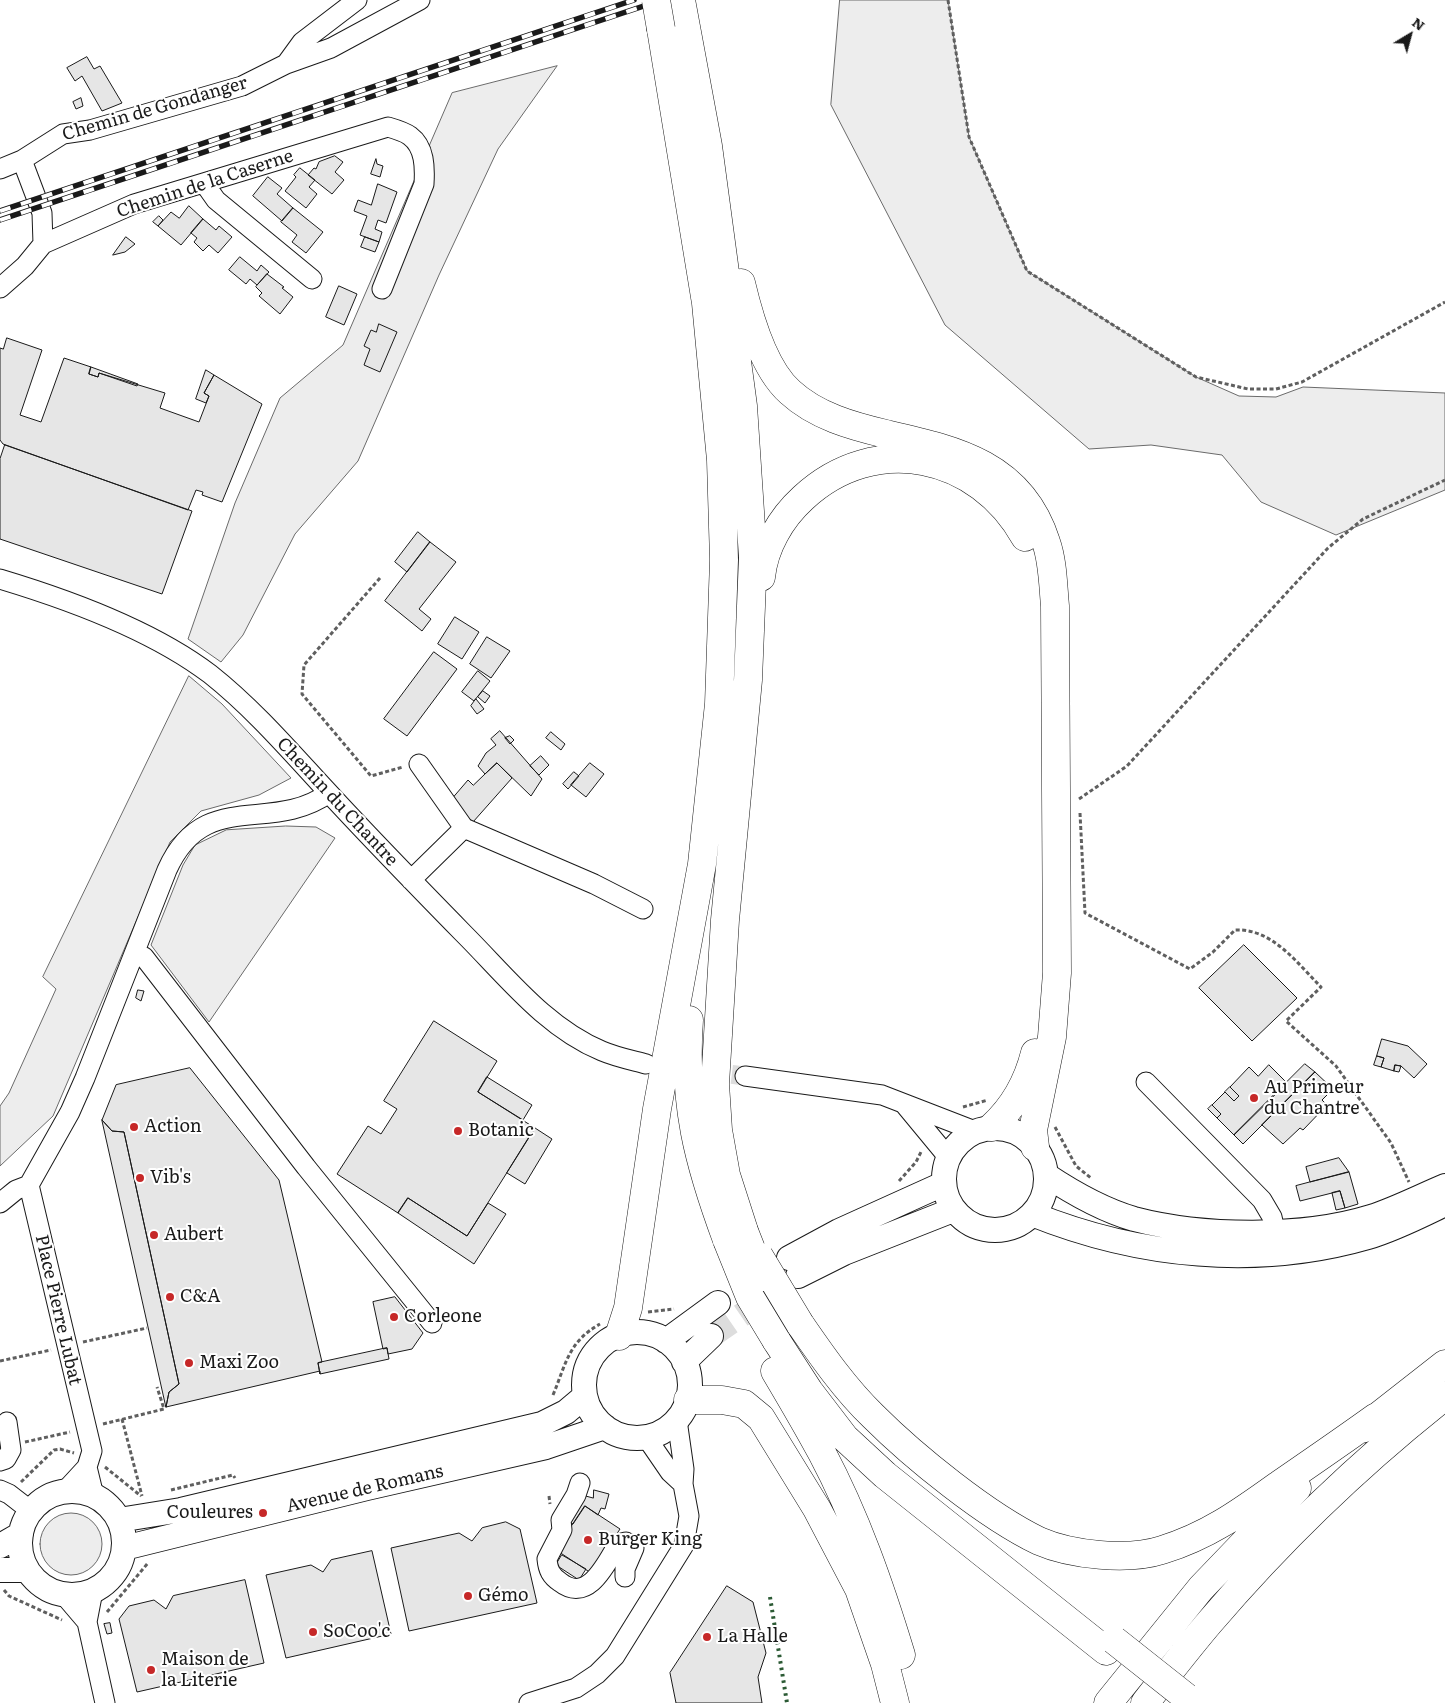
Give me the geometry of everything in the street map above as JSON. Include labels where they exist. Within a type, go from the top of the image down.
[{"type":"highway","points":[[656,0],[674,30],[708,146],[748,314],[768,364],[789,392],[816,411],[852,426],[915,441],[973,458],[998,474],[1017,490],[1032,512],[1046,542],[1052,571],[1055,606],[1057,973],[1052,1037],[1033,1130],[1035,1147]]},
{"type":"highway","points":[[619,1336],[628,1308],[657,1109],[696,904],[707,825],[719,704],[724,560],[721,460],[706,303],[674,30],[681,0]]},
{"type":"highway","points":[[708,146],[743,406],[753,557],[748,680]]},
{"type":"highway","points":[[729,1240],[726,1176],[718,1130],[714,1084],[725,920],[748,680],[762,567],[768,549],[781,523],[793,506],[830,477],[863,462],[880,459],[937,464],[953,469],[980,485],[1006,508],[1017,523],[1026,539],[1036,570],[1041,614],[1041,999],[1039,1033],[1028,1076],[1015,1100],[984,1129]]},
{"type":"highway","points":[[696,904],[686,1054],[694,1138],[711,1197],[729,1240],[766,1286],[822,1454],[848,1508],[886,1607],[912,1703]]},
{"type":"highway","points":[[782,1337],[830,1367],[872,1416],[908,1448],[1006,1522],[1040,1541],[1073,1550],[1131,1556],[1160,1551],[1219,1527],[1376,1417],[1445,1364]]},
{"type":"highway","points":[[782,1337],[845,1413],[882,1450],[1110,1646],[1183,1701]]},
{"type":"highway","points":[[1145,1703],[1210,1622],[1312,1512],[1406,1426],[1445,1396]]},
{"type":"highway","points":[[682,1410],[722,1400],[744,1404],[754,1410],[761,1418],[817,1509],[859,1589],[885,1664],[895,1703]]},
{"type":"highway","points":[[1108,1703],[1200,1588],[1244,1541],[1293,1492],[1376,1417]]},
{"type":"highway","points":[[1157,1703],[1210,1622]]},
{"type":"main road","points":[[984,1129],[1008,1129],[1023,1136],[1035,1147],[1043,1160],[1046,1175],[1041,1203],[1032,1214],[1015,1227],[1002,1230],[988,1230],[975,1227],[963,1220],[953,1210],[946,1198],[943,1184],[944,1170],[948,1157],[959,1142],[984,1129]]},
{"type":"main road","points":[[1046,1175],[1110,1210],[1135,1219],[1214,1230],[1276,1232],[1329,1227],[1372,1217],[1445,1186]]},
{"type":"main road","points":[[943,1184],[839,1231],[794,1267],[844,1253],[953,1210]]},
{"type":"main road","points":[[1032,1214],[1100,1238],[1146,1249],[1224,1256],[1298,1251],[1368,1237],[1400,1226],[1445,1204]]},
{"type":"main road","points":[[666,1341],[718,1303]]},
{"type":"main road","points":[[643,1333],[666,1341],[677,1350],[684,1362],[690,1387],[682,1410],[658,1434],[646,1437],[624,1436],[605,1427],[592,1413],[586,1396],[584,1384],[591,1359],[608,1341],[619,1336],[643,1333]]},
{"type":"main road","points":[[684,1362],[711,1336]]},
{"type":"main road","name":"Avenue de Romans","points":[[119,1520],[181,1510],[542,1424],[566,1412],[586,1396]]},
{"type":"main road","name":"Avenue de Romans","points":[[124,1548],[358,1490],[546,1447],[605,1427]]},
{"type":"main road","points":[[64,1492],[84,1492],[94,1496],[112,1510],[119,1520],[124,1548],[121,1561],[105,1584],[93,1591],[79,1595],[64,1595],[43,1586],[28,1570],[21,1553],[20,1534],[31,1511],[46,1498],[64,1492]]},
{"type":"main road","points":[[0,1546],[20,1534]]},
{"type":"main road","points":[[2,1580],[28,1570]]},
{"type":"street","points":[[286,64],[302,42],[357,0]]},
{"type":"street","name":"Chemin de Gondanger","points":[[0,169],[22,160],[63,134],[90,130],[242,86],[286,64],[331,48],[420,0]]},
{"type":"street","name":"Chemin de la Caserne","points":[[0,288],[25,266],[43,244],[134,204],[388,126],[411,136],[421,152],[426,165],[424,184],[382,289]]},
{"type":"street","points":[[22,160],[42,213],[43,244]]},
{"type":"street","points":[[204,183],[216,200],[312,279]]},
{"type":"street","name":"Chemin du Chantre","points":[[0,579],[86,609],[173,650],[210,674],[237,698],[542,1014],[573,1035],[602,1051],[646,1064]]},
{"type":"street","points":[[418,764],[464,828],[524,852],[643,909]]},
{"type":"street","points":[[0,1203],[16,1190],[29,1186],[70,1112],[173,858],[189,836],[214,821],[301,808],[316,802],[329,793]]},
{"type":"street","points":[[411,880],[464,828]]},
{"type":"street","points":[[135,952],[144,957],[306,1168],[432,1323]]},
{"type":"street","points":[[745,1076],[882,1095],[942,1118],[984,1129]]},
{"type":"street","points":[[1146,1082],[1262,1200],[1272,1217],[1278,1244],[1251,1247],[1224,1256]]},
{"type":"street","points":[[904,1104],[948,1157]]},
{"type":"street","name":"Place Pierre Lubat","points":[[29,1186],[92,1451],[88,1462],[94,1496]]},
{"type":"street","points":[[529,1703],[577,1696],[615,1656],[684,1546],[689,1516],[683,1484],[682,1410]]},
{"type":"street","points":[[0,1461],[6,1459],[11,1450],[7,1422]]},
{"type":"street","points":[[646,1437],[670,1472],[683,1484]]},
{"type":"street","points":[[64,1492],[88,1462]]},
{"type":"street","points":[[580,1483],[576,1495],[561,1520],[562,1530],[547,1559],[550,1574],[564,1585],[572,1588],[587,1586],[601,1572],[618,1544],[626,1542],[634,1548],[624,1569],[626,1576]]},
{"type":"street","points":[[5,1492],[31,1511]]},
{"type":"street","points":[[93,1591],[87,1622],[105,1703]]},
{"type":"street","points":[[64,1595],[87,1622]]},
{"type":"path","points":[[948,0],[969,137],[1027,271],[1196,377],[1248,388],[1276,389],[1302,382],[1445,302]]},
{"type":"path","points":[[1415,1198],[1391,1143],[1336,1066],[1286,1021],[1321,987],[1269,937],[1248,929],[1235,930],[1213,952],[1190,969],[1085,913],[1079,798],[1127,766],[1328,548],[1362,520],[1445,480]]},
{"type":"path","points":[[380,578],[304,665],[302,694],[372,776],[418,764]]},
{"type":"path","points":[[942,1118],[971,1103],[989,1100],[1015,1100]]},
{"type":"path","points":[[897,1183],[916,1162],[929,1133]]},
{"type":"path","points":[[552,1399],[567,1359],[578,1339],[628,1308],[636,1313],[678,1308]]},
{"type":"path","points":[[122,1419],[142,1497]]},
{"type":"path","points":[[5,1492],[54,1450],[60,1449],[88,1462],[100,1463],[142,1497]]},
{"type":"path","points":[[169,1490],[232,1475],[237,1480]]},
{"type":"path","points":[[142,1497],[151,1495]]},
{"type":"path","points":[[2,1580],[9,1596],[69,1624],[87,1622]]},
{"type":"shaded area","points":[[840,0],[948,0],[969,137],[1027,271],[1196,377],[1239,396],[1276,397],[1303,387],[1445,393],[1445,490],[1336,535],[1261,502],[1222,455],[1151,445],[1089,449],[945,325],[831,105]]},
{"type":"shaded area","points":[[557,66],[498,149],[439,275],[358,461],[295,534],[243,635],[221,662],[188,639],[235,503],[280,398],[343,345],[452,93]]},
{"type":"shaded area","points":[[189,676],[222,704],[291,778],[259,795],[201,811],[170,842],[53,1116],[0,1166],[0,1106],[9,1093],[56,989],[43,977]]},
{"type":"shaded area","points":[[286,826],[316,827],[335,838],[209,1022],[151,945],[183,865],[195,845],[226,830]]},
{"type":"shaded area","points":[[71,1513],[88,1518],[93,1522],[97,1527],[102,1544],[97,1561],[93,1566],[88,1570],[71,1575],[54,1570],[49,1566],[45,1561],[40,1544],[45,1527],[49,1522],[54,1518]]},
{"type":"building","points":[[87,57],[94,69],[100,66],[122,103],[102,111],[82,76],[75,81],[67,68]]},
{"type":"building","points":[[81,98],[83,106],[76,109],[73,102]]},
{"type":"building","points":[[335,156],[343,162],[335,172],[344,180],[332,194],[308,175],[314,168],[316,169],[319,162]]},
{"type":"building","points":[[376,159],[377,164],[383,166],[380,177],[371,174]]},
{"type":"building","points":[[300,168],[315,180],[309,187],[317,194],[306,208],[285,191],[296,177],[294,175]]},
{"type":"building","points":[[268,177],[282,188],[277,194],[293,208],[282,221],[253,196]]},
{"type":"building","points":[[378,184],[397,192],[386,223],[378,220],[375,229],[382,232],[379,242],[360,235],[367,216],[354,211],[358,200],[371,205]]},
{"type":"building","points":[[189,206],[203,219],[181,245],[158,226],[171,212],[179,218]]},
{"type":"building","points":[[293,208],[323,232],[306,253],[292,242],[297,235],[281,222]]},
{"type":"building","points":[[159,216],[163,220],[158,226],[153,222]]},
{"type":"building","points":[[203,219],[216,230],[219,226],[232,237],[218,253],[209,245],[203,251],[194,242],[197,238],[191,233]]},
{"type":"building","points":[[126,237],[135,244],[125,252],[113,255]]},
{"type":"building","points":[[365,237],[379,242],[375,252],[361,247]]},
{"type":"building","points":[[240,257],[257,271],[261,265],[269,272],[257,285],[250,279],[246,284],[229,270]]},
{"type":"building","points":[[267,274],[284,287],[282,288],[293,297],[280,314],[259,296],[262,293],[256,287]]},
{"type":"building","points":[[339,286],[357,294],[344,325],[326,317]]},
{"type":"building","points":[[379,324],[397,332],[380,372],[364,365],[370,349],[364,346],[371,330],[376,332]]},
{"type":"building","points":[[7,338],[42,350],[20,415],[41,422],[64,358],[91,367],[89,374],[98,377],[99,373],[165,393],[160,408],[199,422],[209,396],[204,393],[214,375],[262,404],[222,502],[202,495],[203,492],[196,490],[188,510],[3,444],[0,440],[0,348],[3,349]]},
{"type":"building","points":[[91,367],[138,384],[137,386],[99,373],[98,377],[89,374]]},
{"type":"building","points":[[206,370],[214,375],[204,393],[209,396],[206,403],[196,399]]},
{"type":"building","points":[[5,445],[192,511],[162,594],[0,539],[0,459]]},
{"type":"building","points":[[418,532],[430,542],[407,572],[395,562]]},
{"type":"building","points":[[430,542],[456,562],[419,609],[431,619],[422,631],[385,601]]},
{"type":"building","points":[[455,617],[479,632],[462,659],[438,644]]},
{"type":"building","points":[[487,637],[510,651],[491,678],[470,664]]},
{"type":"building","points":[[434,652],[457,669],[407,736],[384,719]]},
{"type":"building","points":[[478,671],[490,681],[474,701],[462,692]]},
{"type":"building","points":[[483,691],[490,696],[485,703],[478,697]]},
{"type":"building","points":[[476,699],[484,709],[477,714],[471,706]]},
{"type":"building","points":[[500,731],[542,779],[531,796],[497,763],[485,774],[478,766],[486,753],[496,745],[491,739]]},
{"type":"building","points":[[551,732],[565,744],[561,750],[546,738]]},
{"type":"building","points":[[510,736],[514,740],[510,744],[505,738]]},
{"type":"building","points":[[541,756],[549,765],[539,775],[530,766]]},
{"type":"building","points":[[497,763],[512,778],[473,822],[450,801],[468,780],[473,785]]},
{"type":"building","points":[[590,763],[604,774],[586,797],[571,785]]},
{"type":"building","points":[[574,772],[579,776],[568,789],[563,784]]},
{"type":"building","points":[[1244,945],[1297,998],[1252,1041],[1199,988]]},
{"type":"building","points":[[138,990],[144,991],[141,1001],[136,998]]},
{"type":"building","name":"Botanic","points":[[434,1021],[497,1061],[478,1092],[535,1128],[467,1236],[408,1198],[398,1213],[337,1174],[368,1126],[381,1134],[397,1109],[384,1101]]},
{"type":"building","points":[[1382,1039],[1408,1046],[1427,1064],[1414,1078],[1401,1066],[1395,1065],[1394,1071],[1381,1067],[1384,1058],[1377,1056]]},
{"type":"building","points":[[1377,1056],[1384,1058],[1381,1067],[1374,1065]]},
{"type":"building","points":[[1305,1064],[1315,1072],[1243,1144],[1234,1135]]},
{"type":"building","name":"Au Primeur du Chantre","points":[[1269,1065],[1287,1083],[1234,1135],[1217,1118],[1221,1114],[1212,1105],[1225,1092],[1234,1101],[1239,1096],[1230,1087],[1249,1067],[1258,1076]]},
{"type":"building","points":[[1395,1065],[1401,1066],[1399,1072],[1394,1071]]},
{"type":"building","points":[[190,1068],[279,1180],[322,1362],[318,1363],[319,1371],[166,1407],[169,1392],[179,1384],[124,1132],[112,1131],[102,1120],[116,1085]]},
{"type":"building","points":[[1315,1072],[1333,1089],[1322,1100],[1327,1105],[1303,1130],[1300,1128],[1283,1144],[1262,1125]]},
{"type":"building","points":[[487,1077],[532,1105],[523,1120],[478,1092]]},
{"type":"building","points":[[1230,1087],[1239,1096],[1234,1101],[1225,1092]]},
{"type":"building","points":[[1212,1105],[1221,1114],[1217,1118],[1208,1109]]},
{"type":"building","points":[[102,1120],[112,1131],[124,1132],[179,1384],[169,1392],[166,1407]]},
{"type":"building","points":[[535,1128],[552,1139],[525,1184],[507,1173]]},
{"type":"building","points":[[1339,1158],[1349,1172],[1310,1182],[1306,1167]]},
{"type":"building","points":[[1349,1172],[1358,1204],[1345,1208],[1340,1191],[1300,1201],[1296,1186]]},
{"type":"building","points":[[1340,1191],[1345,1208],[1336,1210],[1332,1193]]},
{"type":"building","points":[[408,1198],[467,1236],[488,1203],[506,1214],[474,1264],[398,1213]]},
{"type":"building","name":"Corleone","points":[[395,1297],[423,1333],[412,1349],[388,1354],[387,1348],[383,1349],[373,1302]]},
{"type":"building","points":[[387,1348],[389,1359],[320,1374],[318,1363]]},
{"type":"building","points":[[594,1490],[609,1494],[605,1509],[601,1508],[598,1515],[585,1506],[573,1524],[565,1519],[582,1495],[593,1498]]},
{"type":"building","name":"Burger King","points":[[585,1506],[620,1529],[591,1573],[556,1550]]},
{"type":"building","points":[[506,1522],[520,1529],[537,1603],[409,1631],[391,1548],[459,1533],[472,1541],[482,1528]]},
{"type":"building","points":[[372,1551],[391,1634],[286,1658],[266,1575],[311,1565],[323,1572],[331,1560]]},
{"type":"building","points":[[562,1555],[586,1569],[579,1580],[556,1565]]},
{"type":"building","points":[[245,1580],[264,1663],[137,1692],[119,1619],[129,1606],[154,1600],[166,1609],[173,1596]]},
{"type":"building","points":[[727,1586],[753,1602],[766,1653],[758,1677],[762,1703],[676,1703],[670,1673]]},
{"type":"building","points":[[110,1623],[112,1633],[107,1634],[104,1624]]},
{"type":"tunnel","points":[[704,1071],[745,1076]]},
{"type":"tunnel","points":[[711,1336],[771,1295]]},
{"type":"railway","points":[[0,211],[634,0]]},
{"type":"railway","points":[[0,220],[662,0]]},
{"type":"hedge","points":[[770,1597],[787,1703]]},
{"type":"place","name":"Au Primeur du Chantre","points":[[1254,1098]]},
{"type":"place","name":"Action","points":[[134,1127]]},
{"type":"place","name":"Botanic","points":[[458,1131]]},
{"type":"place","name":"Vib's","points":[[140,1178]]},
{"type":"place","name":"Aubert","points":[[154,1235]]},
{"type":"place","name":"C&A","points":[[170,1297]]},
{"type":"place","name":"Corleone","points":[[394,1317]]},
{"type":"place","name":"Maxi Zoo","points":[[189,1363]]},
{"type":"place","name":"Couleures","points":[[263,1513]]},
{"type":"place","name":"Burger King","points":[[588,1540]]},
{"type":"place","name":"Gémo","points":[[468,1596]]},
{"type":"place","name":"SoCoo'c","points":[[313,1632]]},
{"type":"place","name":"La Halle","points":[[707,1637]]},
{"type":"place","name":"Maison de la Literie","points":[[151,1670]]}]
